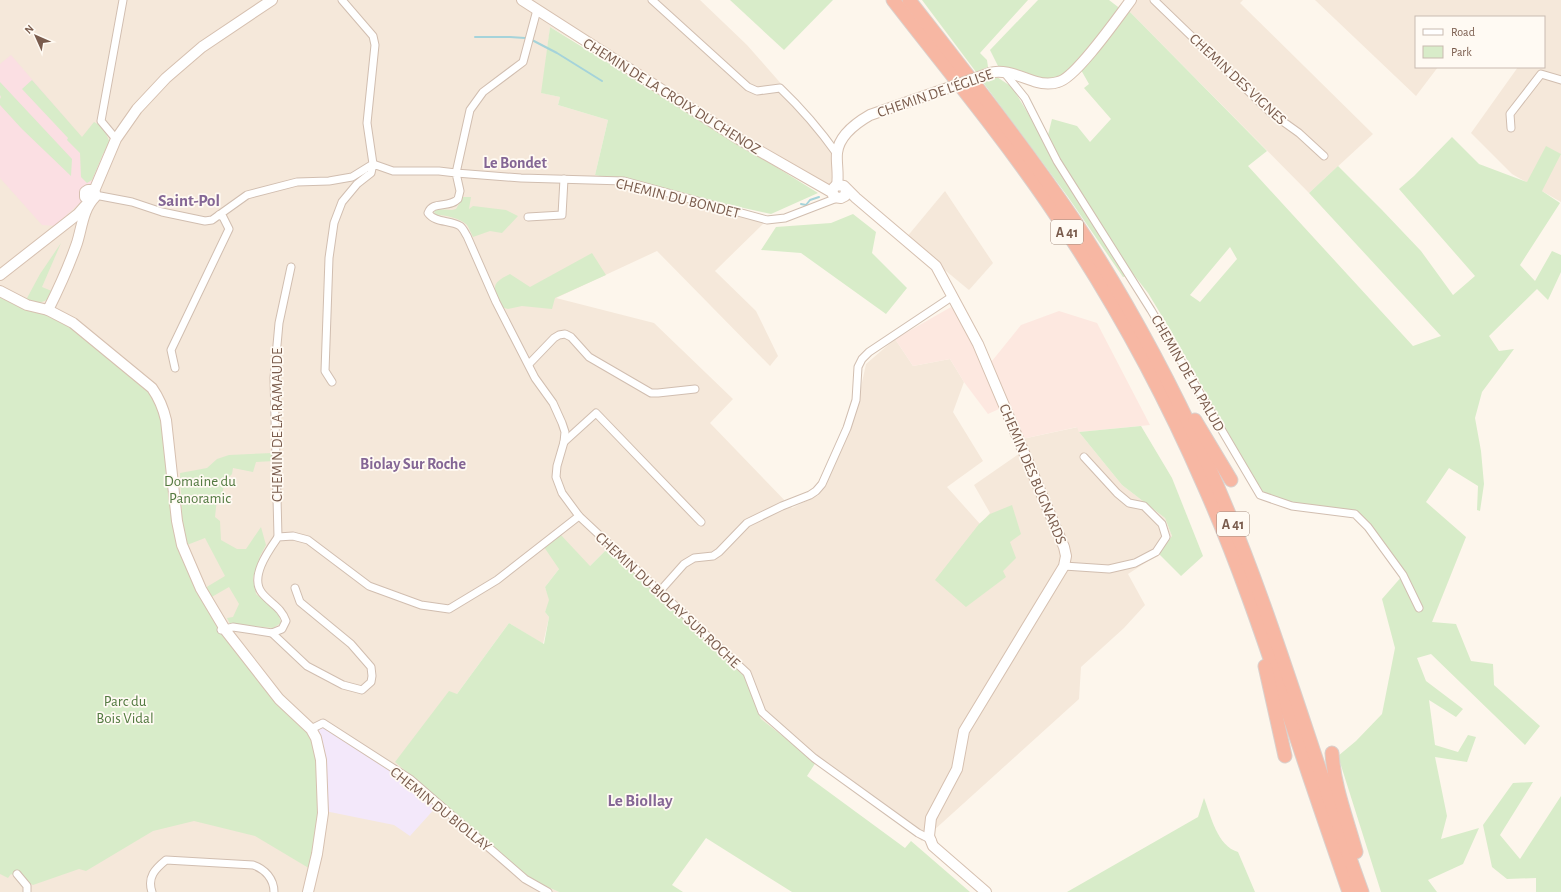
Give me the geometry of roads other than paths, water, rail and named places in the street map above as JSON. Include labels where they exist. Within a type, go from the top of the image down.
[{"type":"highway","name":"A 41","points":[[893,0],[1005,144],[1051,209],[1104,292],[1134,343],[1174,420],[1205,486],[1252,606],[1349,892]]},
{"type":"highway","name":"A 41","points":[[909,0],[993,108],[1057,196],[1103,267],[1146,340],[1204,457],[1242,546],[1269,619],[1362,892]]},
{"type":"highway","points":[[1146,340],[1231,480]]},
{"type":"highway","points":[[1252,606],[1284,756]]},
{"type":"highway","points":[[1332,753],[1338,788],[1366,892]]},
{"type":"street","points":[[116,139],[101,120],[123,0]]},
{"type":"street","points":[[44,309],[58,290],[76,243],[90,198],[116,139],[137,109],[169,75],[202,46],[272,0]]},
{"type":"street","points":[[332,382],[325,371],[325,356],[329,258],[334,223],[342,202],[358,184],[371,173],[373,164],[367,123],[376,45],[373,36],[342,0]]},
{"type":"street","name":"CHEMIN DE LA CROIX DU CHENOZ","points":[[522,0],[737,138],[837,189]]},
{"type":"street","points":[[652,0],[748,87],[757,91],[780,88],[791,98],[837,154]]},
{"type":"street","name":"CHEMIN DE L'ÉGLISE","points":[[837,189],[837,154],[842,139],[858,122],[870,115],[995,71],[1004,72],[1040,83],[1060,82],[1079,67],[1132,0]]},
{"type":"street","name":"CHEMIN DES VIGNES","points":[[1154,0],[1271,113],[1299,133],[1324,156]]},
{"type":"street","points":[[537,10],[523,62],[483,92],[470,110],[456,173],[460,191],[458,199],[451,204],[433,206],[430,208],[428,213],[434,219],[461,226],[467,236],[496,302],[535,378],[553,403],[558,413],[565,432],[564,442]]},
{"type":"street","name":"CHEMIN DE LA PALUD","points":[[1004,72],[1025,98],[1057,161],[1152,310],[1260,494],[1292,506],[1355,514],[1368,527],[1403,575],[1419,608]]},
{"type":"street","points":[[1511,128],[1510,114],[1540,74],[1561,80]]},
{"type":"street","points":[[90,198],[132,202],[162,212],[205,221],[212,220],[247,195],[297,182],[329,181],[352,177],[373,164]]},
{"type":"street","name":"CHEMIN DU BONDET","points":[[373,164],[393,171],[439,171],[564,179],[624,181],[767,220],[785,218],[823,202],[837,189]]},
{"type":"street","points":[[528,217],[562,215],[564,179]]},
{"type":"street","name":"CHEMIN DES BUGNARDS","points":[[837,189],[856,198],[936,266],[978,344],[1064,547],[1066,556],[1064,566],[964,731],[957,769],[933,812],[930,822],[931,840]]},
{"type":"street","points":[[0,275],[78,214],[90,198]]},
{"type":"street","points":[[175,368],[171,350],[229,229],[222,217],[219,215]]},
{"type":"street","name":"CHEMIN DE LA RAMAUDE","points":[[278,537],[274,378],[279,323],[291,266]]},
{"type":"street","points":[[0,292],[27,306],[44,309],[78,327],[147,384],[159,398],[166,420],[177,521],[182,545],[201,589],[226,629],[279,699],[312,729],[316,738],[321,760],[324,813],[318,854],[308,892]]},
{"type":"street","points":[[660,591],[684,564],[694,558],[713,556],[719,552],[747,523],[816,491],[822,484],[847,428],[856,400],[858,367],[862,359],[869,352],[953,296]]},
{"type":"street","points":[[529,364],[554,338],[565,334],[575,341],[588,357],[651,393],[695,388]]},
{"type":"street","points":[[564,442],[596,413],[701,522]]},
{"type":"street","name":"CHEMIN DU BIOLAY SUR ROCHE","points":[[564,442],[557,466],[556,477],[562,493],[579,516],[747,673],[762,712],[814,758],[931,840]]},
{"type":"street","points":[[1064,566],[1109,570],[1135,563],[1156,552],[1166,537],[1162,524],[1144,506],[1129,503],[1117,493],[1084,457]]},
{"type":"street","points":[[226,629],[272,633],[282,629],[286,621],[283,612],[261,592],[258,582],[262,560],[278,537],[293,536],[308,540],[369,586],[421,605],[449,608],[497,580],[579,516]]},
{"type":"street","points":[[272,633],[307,666],[343,685],[362,690],[371,682],[371,667],[351,644],[300,602],[295,588]]},
{"type":"street","name":"CHEMIN DU BIOLLAY","points":[[312,729],[323,723],[410,779],[525,879],[548,892]]},
{"type":"street","points":[[931,840],[986,892]]},
{"type":"street","points":[[152,892],[150,880],[155,870],[166,860],[253,865],[261,869],[271,878],[274,885],[274,892]]},
{"type":"street","points":[[17,874],[27,886],[28,892]]},
{"type":"waterway","points":[[475,37],[525,38]]},
{"type":"waterway","points":[[532,40],[557,53],[602,81]]},
{"type":"waterway","points":[[801,204],[806,205],[810,200],[819,197]]},
{"type":"district","name":"Le Bondet","points":[[515,162]]},
{"type":"district","name":"Saint-Pol","points":[[189,200]]},
{"type":"district","name":"Biolay Sur Roche","points":[[413,463]]},
{"type":"district","name":"Le Biollay","points":[[640,800]]},
{"type":"park label","name":"Domaine du Panoramic","points":[[200,490]]},
{"type":"park label","name":"Parc du Bois Vidal","points":[[125,710]]}]
